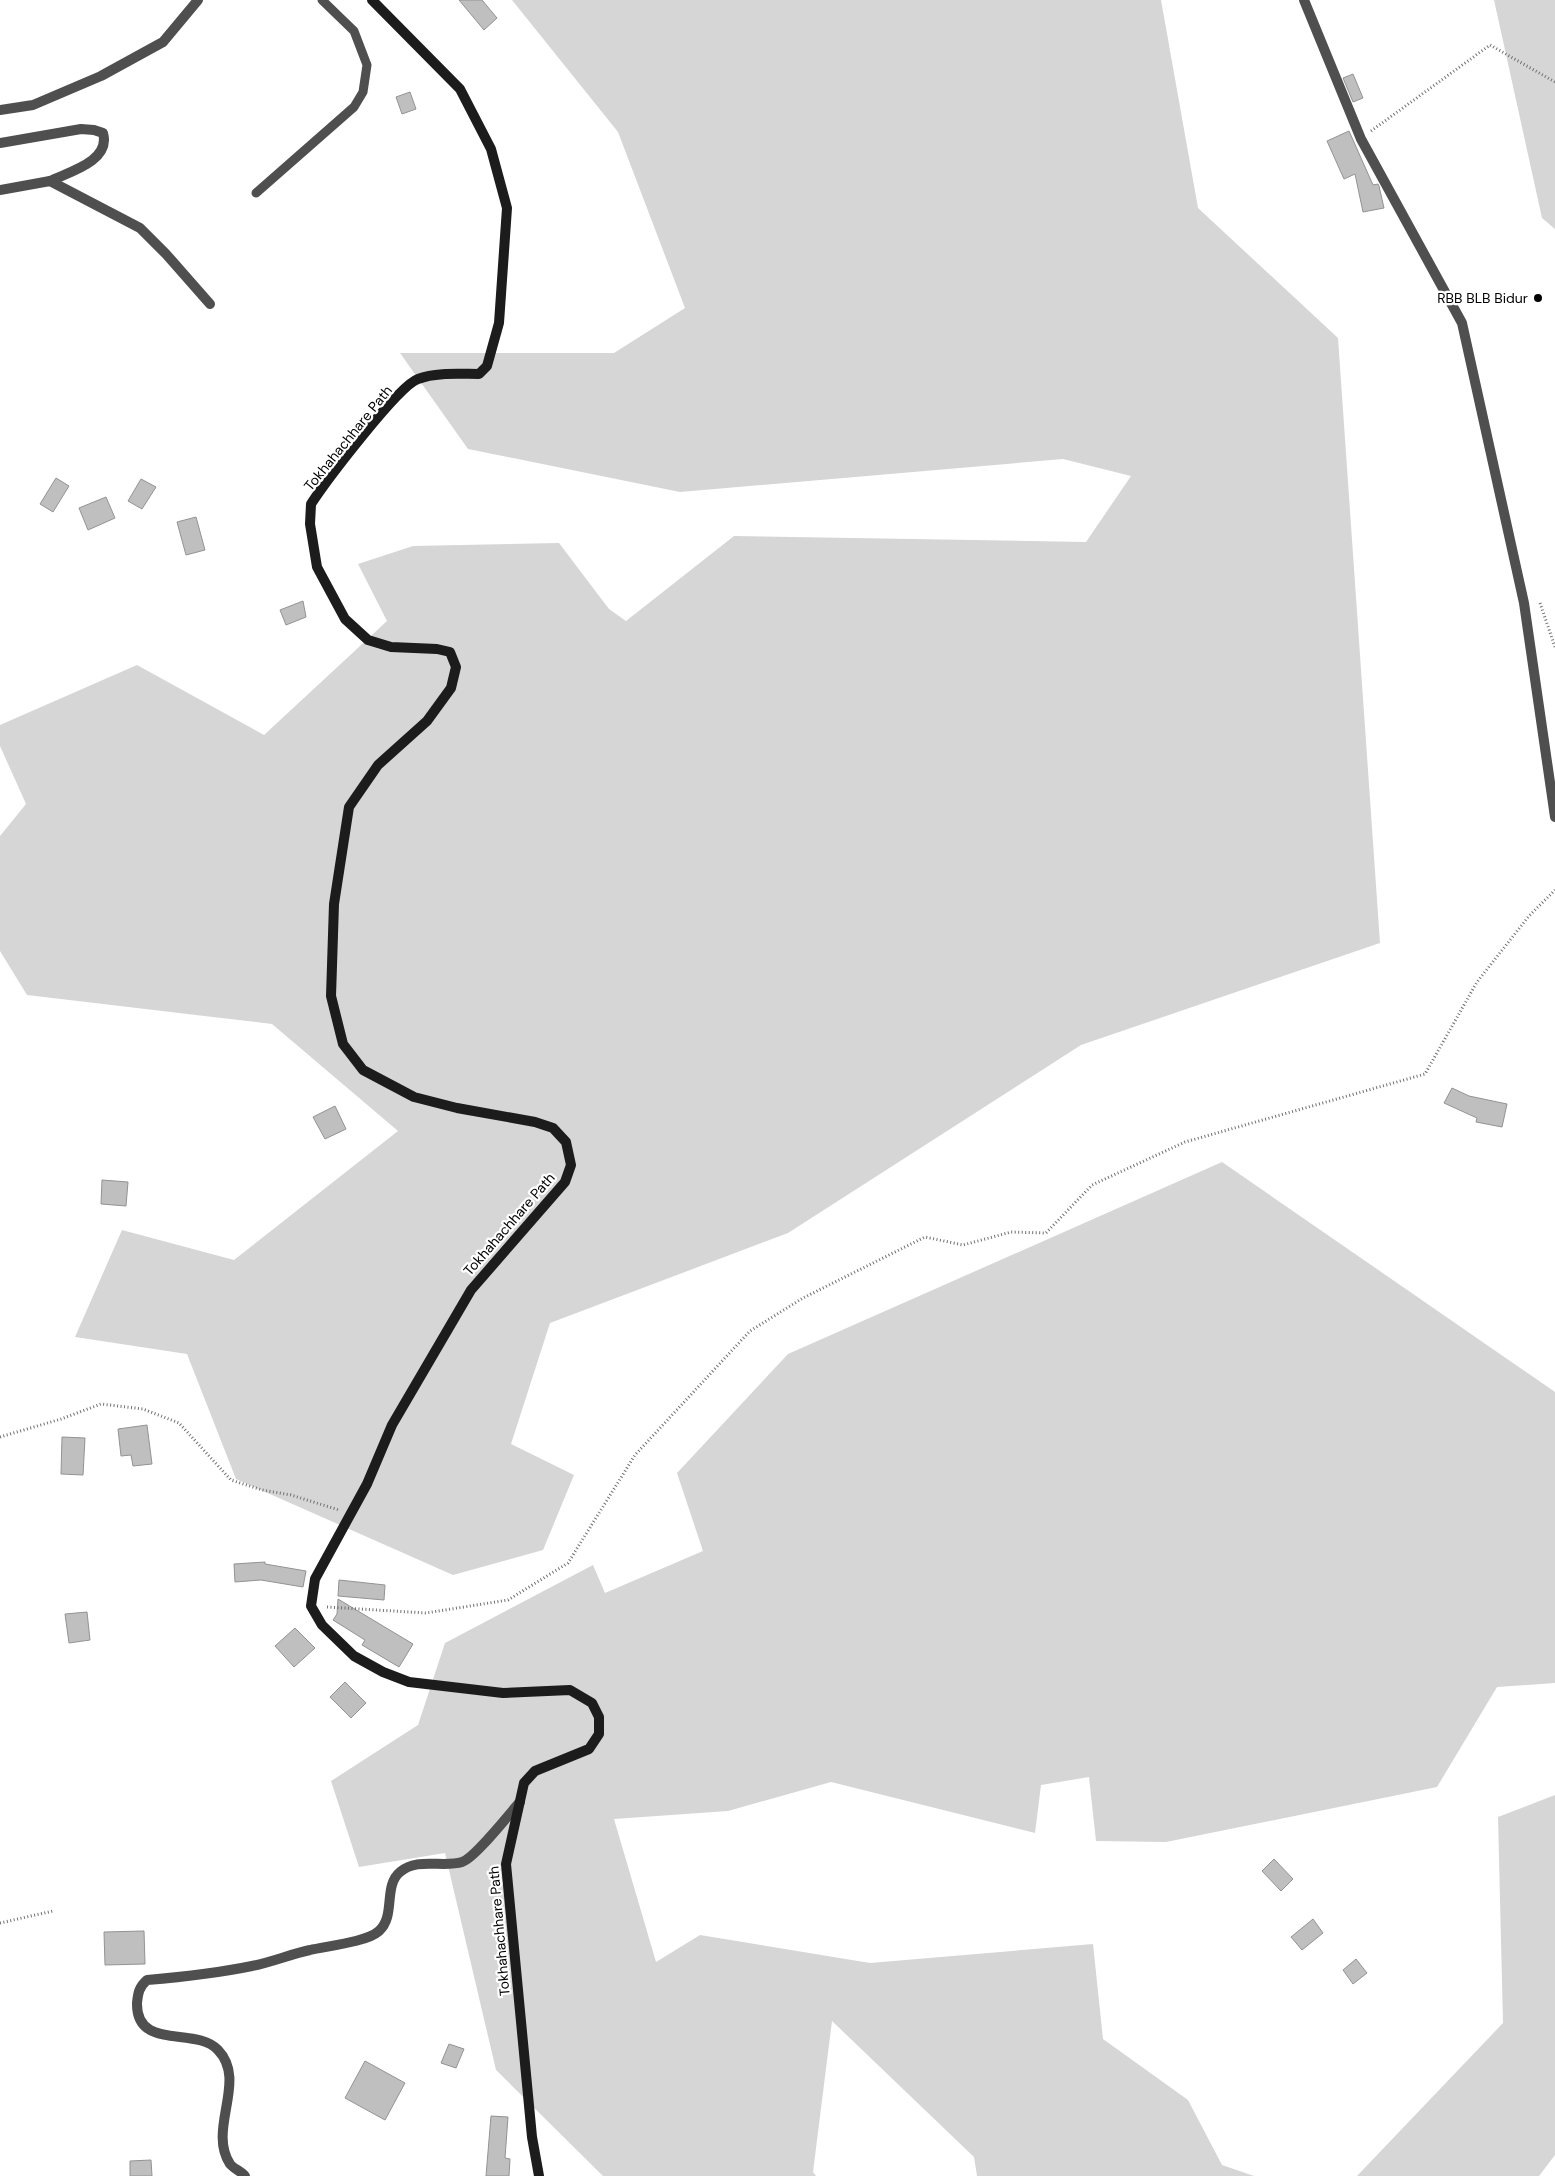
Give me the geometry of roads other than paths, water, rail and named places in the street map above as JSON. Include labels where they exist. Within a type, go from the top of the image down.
[{"type":"main road","name":"Tokhahachhare Path","points":[[372,0],[460,89],[491,149],[507,208],[499,323],[487,366],[479,374],[417,379],[388,405],[311,504],[310,524],[317,567],[345,619],[368,640],[391,647],[437,649],[450,652],[456,667],[452,688],[427,721],[378,765],[349,807],[334,904],[331,996],[343,1044],[363,1070],[414,1097],[457,1108],[535,1122],[553,1128],[566,1142],[571,1165],[565,1182],[471,1290],[392,1424],[366,1484],[315,1579],[311,1606],[322,1625],[354,1656],[383,1672],[409,1682],[503,1693],[570,1690],[592,1702],[599,1716],[599,1734],[589,1749],[535,1771],[524,1783],[506,1864],[532,2137],[539,2176]]},
{"type":"street","points":[[0,110],[33,105],[109,72],[163,42],[198,0]]},
{"type":"street","points":[[1304,0],[1361,139],[1462,323],[1524,603],[1555,817]]},
{"type":"street","points":[[0,144],[81,129],[102,133],[105,140],[103,148],[91,162],[50,181],[0,190]]},
{"type":"street","points":[[50,181],[140,228],[166,254],[210,304]]},
{"type":"street","points":[[245,2176],[231,2165],[224,2151],[223,2126],[230,2072],[226,2060],[216,2048],[197,2040],[154,2033],[144,2027],[137,2008],[140,1985],[147,1980],[253,1966],[310,1950],[351,1942],[379,1932],[386,1923],[392,1884],[400,1871],[430,1863],[442,1865],[464,1862],[520,1802]]},
{"type":"lane","points":[[256,193],[354,107],[363,92],[367,64],[354,30],[322,0]]},
{"type":"place","name":"RBB BLB Bidur","points":[[1538,298]]}]
